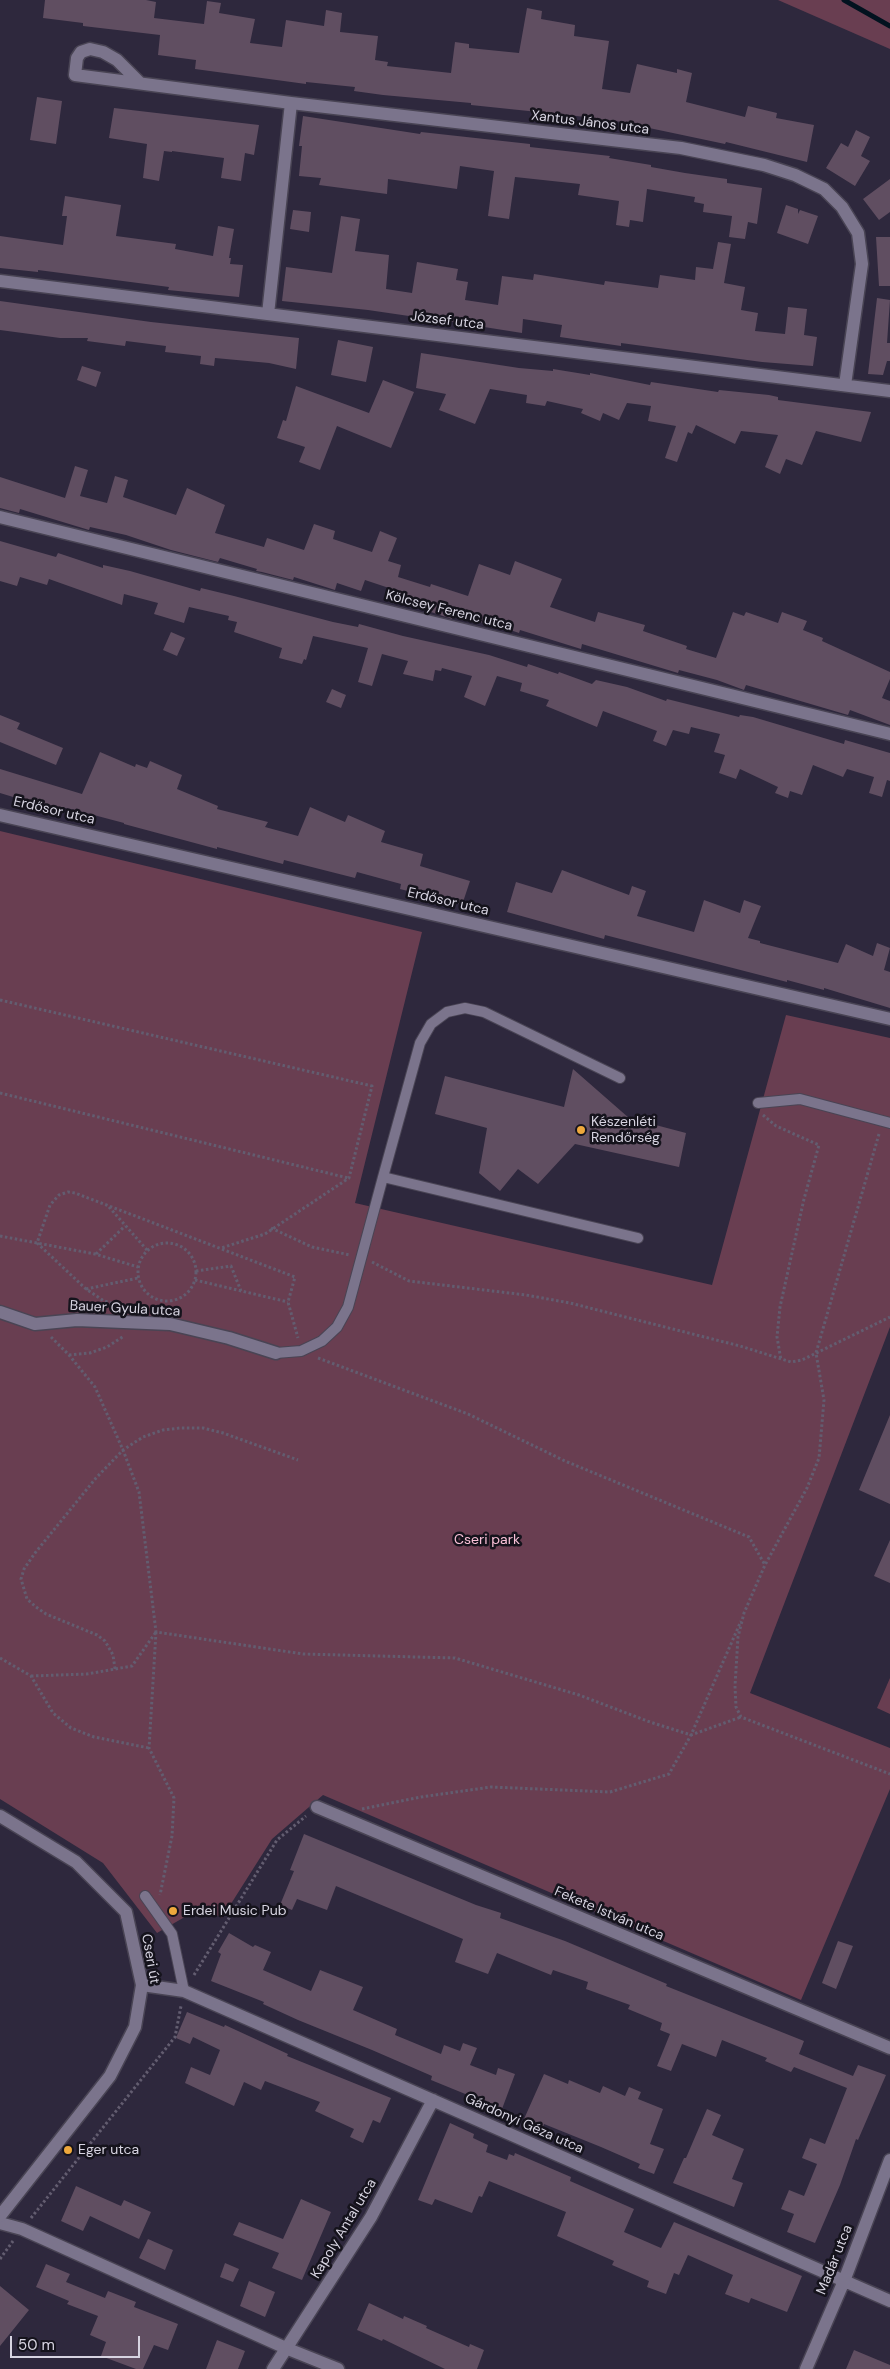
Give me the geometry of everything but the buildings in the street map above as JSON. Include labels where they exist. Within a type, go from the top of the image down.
[{"type":"street","name":"Xantus János utca","points":[[140,83],[117,60],[104,52],[90,49],[81,52],[77,58],[75,74],[140,83],[291,103],[681,148],[795,174],[824,189],[842,207],[858,233],[862,264],[845,385]]},
{"type":"street","points":[[268,314],[291,103]]},
{"type":"street","name":"József utca","points":[[0,281],[890,391]]},
{"type":"street","name":"Kölcsey Ferenc utca","points":[[0,517],[890,734]]},
{"type":"street","name":"Erdősor utca","points":[[0,815],[890,1019]]},
{"type":"street","name":"Bauer Gyula utca","points":[[0,1312],[35,1324],[77,1320],[170,1324],[229,1338],[276,1353]]},
{"type":"street","name":"Fekete István utca","points":[[317,1807],[890,2048]]},
{"type":"street","name":"Cseri út","points":[[0,1816],[76,1862],[126,1912],[142,1985],[135,2027],[110,2076],[0,2216]]},
{"type":"street","name":"Gárdonyi Géza utca","points":[[142,1985],[184,1991],[890,2301]]},
{"type":"street","name":"Kapoly Antal utca","points":[[274,2369],[371,2217],[433,2100]]},
{"type":"street","name":"Madár utca","points":[[806,2369],[844,2281],[890,2160]]},
{"type":"street","points":[[0,2223],[22,2230],[288,2349],[338,2369]]},
{"type":"lane","points":[[276,1353],[301,1351],[322,1341],[337,1327],[348,1307],[420,1042],[432,1024],[447,1012],[465,1008],[484,1012],[620,1078]]},
{"type":"lane","points":[[758,1103],[800,1099],[836,1107],[886,1123]]},
{"type":"lane","points":[[384,1176],[638,1238]]},
{"type":"lane","points":[[144,1896],[172,1934],[184,1991]]},
{"type":"path","points":[[0,1000],[372,1086],[349,1178],[255,1238],[220,1248]]},
{"type":"path","points":[[0,1093],[349,1178]]},
{"type":"path","points":[[758,1103],[763,1116],[776,1126],[819,1146],[804,1199],[780,1307],[777,1337],[781,1361]]},
{"type":"path","points":[[335,1815],[421,1797],[491,1787],[610,1792],[669,1774],[691,1735],[765,1565],[807,1488],[819,1458],[824,1400],[816,1353],[886,1123]]},
{"type":"path","points":[[37,1244],[50,1205],[59,1195],[68,1192],[75,1193],[295,1277],[288,1302],[301,1351],[468,1414],[565,1461],[749,1537],[765,1565]]},
{"type":"path","points":[[109,1206],[147,1250]]},
{"type":"path","points":[[95,1254],[125,1226]]},
{"type":"path","points":[[272,1228],[312,1247],[361,1258],[409,1281],[526,1295],[570,1303],[740,1346],[781,1361],[802,1360],[890,1317]]},
{"type":"path","points":[[0,1236],[95,1254],[138,1267]]},
{"type":"path","points":[[174,1243],[190,1253],[196,1271],[195,1280],[190,1290],[181,1297],[171,1301],[160,1300],[150,1296],[142,1288],[138,1278],[138,1267],[147,1250],[155,1245],[174,1243]]},
{"type":"path","points":[[37,1244],[86,1289],[104,1302],[129,1308]]},
{"type":"path","points":[[196,1271],[231,1266],[241,1291]]},
{"type":"path","points":[[86,1289],[138,1278]]},
{"type":"path","points":[[195,1280],[288,1302]]},
{"type":"path","points":[[69,1355],[90,1353],[107,1347],[120,1340],[136,1322]]},
{"type":"path","points":[[35,1324],[69,1355],[95,1387],[124,1450],[139,1492],[156,1632],[149,1748],[174,1798],[172,1836],[156,1913]]},
{"type":"path","points":[[115,1669],[113,1656],[105,1641],[97,1635],[41,1610],[27,1599],[21,1579],[24,1569],[64,1515],[124,1450],[143,1438],[162,1430],[203,1428],[243,1439],[298,1460]]},
{"type":"path","points":[[741,1717],[736,1707],[735,1686],[738,1637],[744,1613]]},
{"type":"path","points":[[30,1676],[88,1674],[132,1666],[156,1632]]},
{"type":"path","points":[[156,1632],[303,1654],[454,1658],[579,1694],[650,1722],[691,1735],[741,1717],[890,1774]]},
{"type":"path","points":[[0,1658],[30,1676],[53,1713],[71,1728],[94,1737],[149,1748]]},
{"type":"path","points":[[0,2259],[175,2037],[184,1991],[277,1840],[317,1807]]},
{"type":"green space","points":[[778,0],[890,0],[890,49]]},
{"type":"green space","name":"Cseri park","points":[[0,831],[422,932],[355,1203],[712,1285],[786,1015],[890,1038],[890,1327],[750,1693],[890,1748],[890,1789],[801,2000],[323,1795],[272,1839],[222,1918],[202,1907],[157,1933],[103,1863],[0,1799]]},
{"type":"green space","points":[[890,1678],[890,1714],[877,1708]]},
{"type":"waterway","points":[[844,0],[890,26]]},
{"type":"place","name":"Készenléti Rendőrség","points":[[581,1130]]},
{"type":"place","name":"Erdei Music Pub","points":[[173,1911]]},
{"type":"place","name":"Eger utca","points":[[68,2150]]}]
